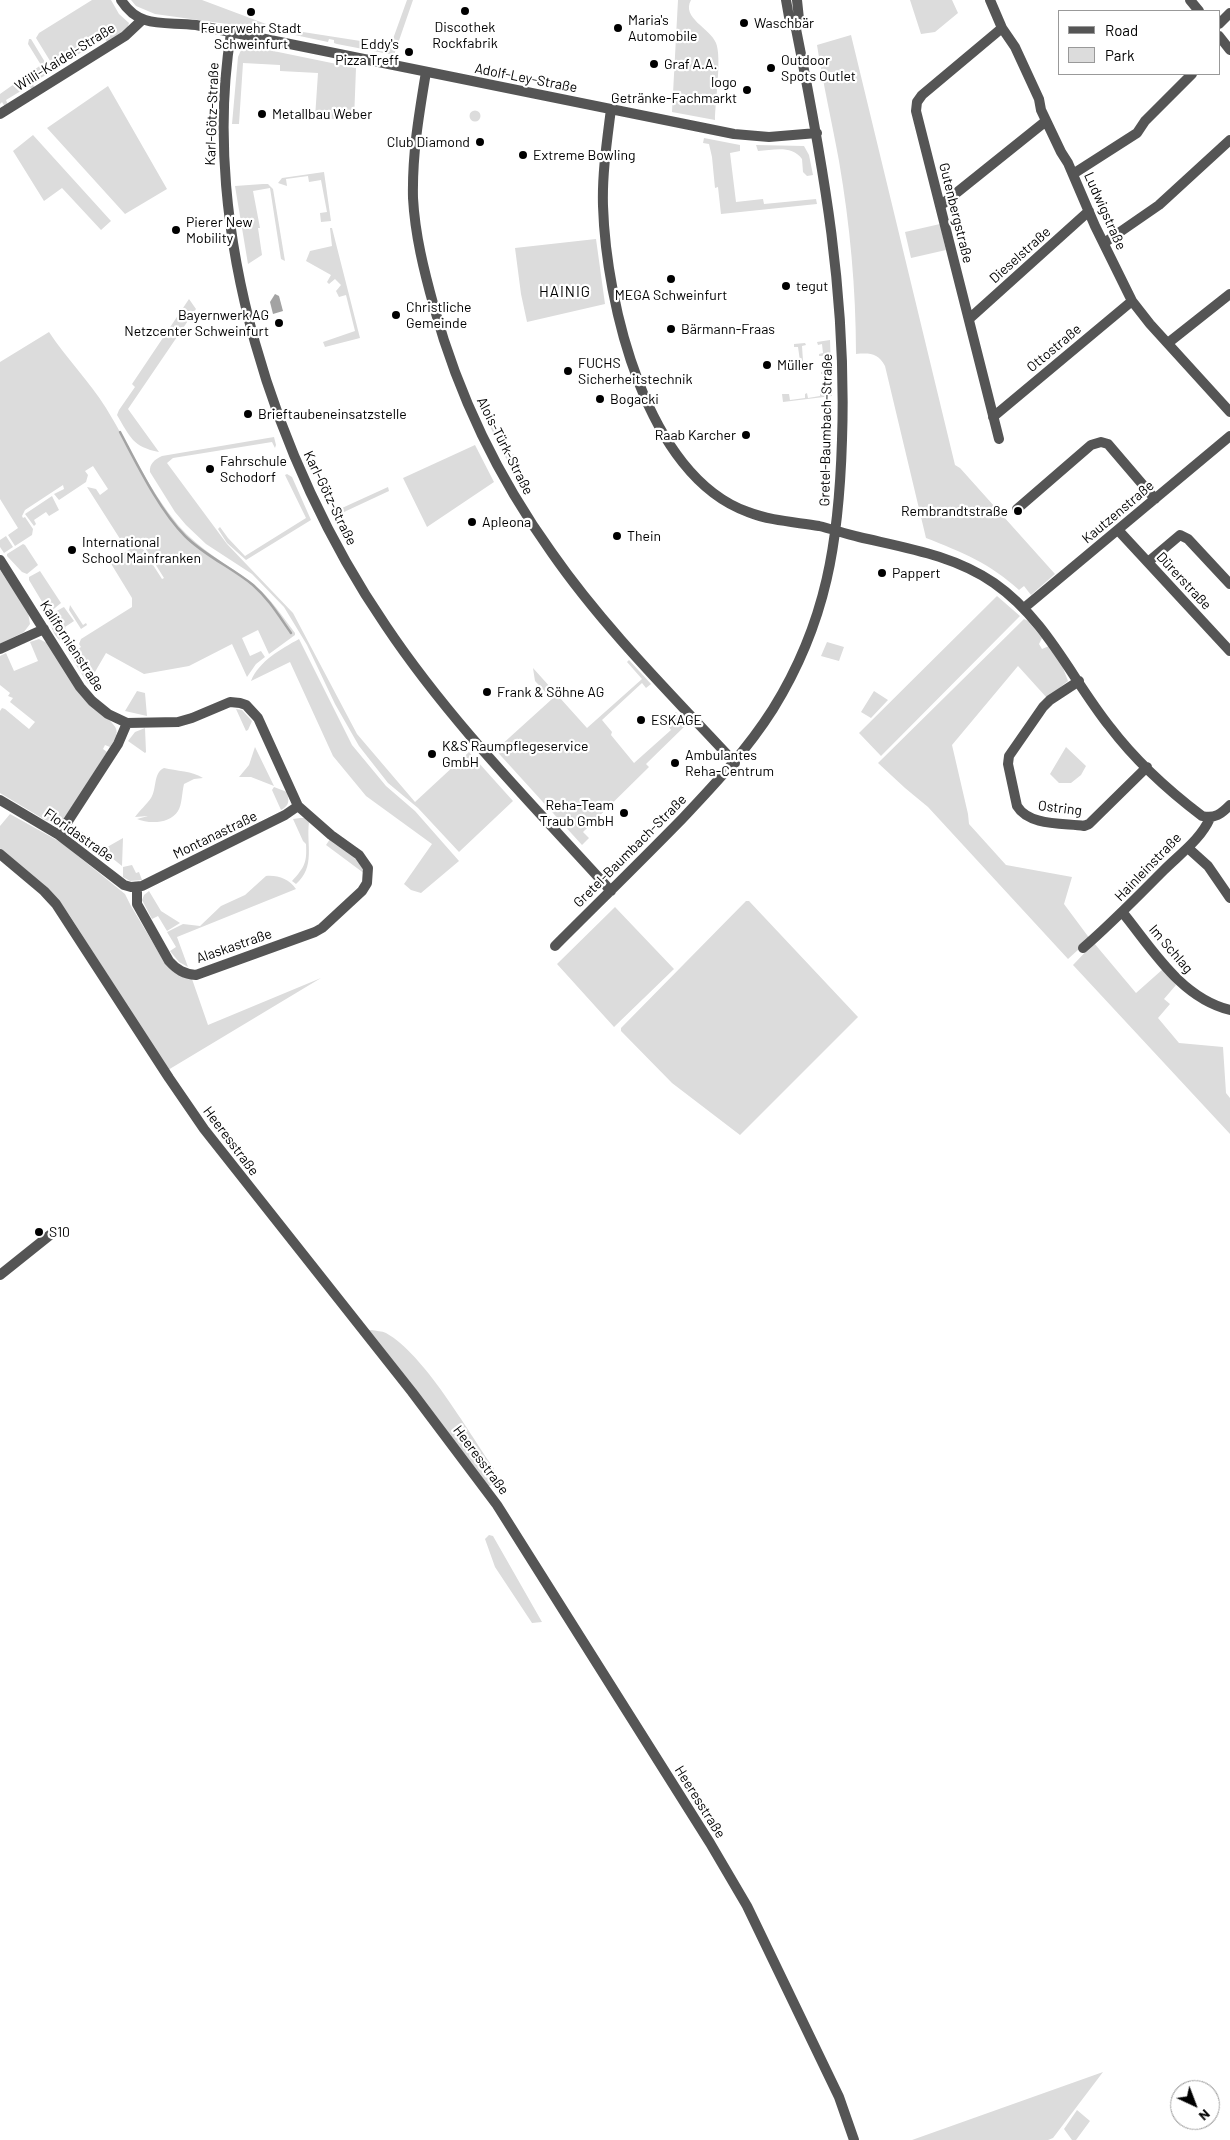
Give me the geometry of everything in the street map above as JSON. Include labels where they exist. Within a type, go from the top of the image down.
[{"type":"street","points":[[121,0],[134,15],[142,20],[154,23],[196,25],[231,33]]},
{"type":"street","name":"Gretel-Baumbach-Straße","points":[[555,946],[735,763],[773,709],[802,656],[820,610],[826,588],[836,530],[841,484],[843,410],[842,329],[833,237],[817,133],[796,29],[789,17],[786,0]]},
{"type":"street","name":"Gretel-Baumbach-Straße","points":[[796,29],[799,19],[797,0]]},
{"type":"street","name":"Ludwigstraße","points":[[990,0],[1002,28],[1015,47],[1039,99],[1046,121],[1073,174],[1132,301],[1230,412]]},
{"type":"street","points":[[1190,0],[1198,10]]},
{"type":"street","points":[[1220,23],[1230,13]]},
{"type":"street","name":"Willi-Kaidel-Straße","points":[[0,114],[125,36],[142,20]]},
{"type":"street","name":"Gutenbergstraße","points":[[999,439],[916,112],[917,102],[922,95],[1002,28]]},
{"type":"street","name":"Adolf-Ley-Straße","points":[[231,33],[751,136],[788,137],[817,133]]},
{"type":"street","name":"Karl-Götz-Straße","points":[[231,33],[223,107],[224,176],[228,209],[241,281],[259,356],[274,403],[297,462],[344,560],[378,615],[409,659],[486,756],[611,891]]},
{"type":"street","points":[[1220,39],[1230,50]]},
{"type":"street","name":"Alois-Türk-Straße","points":[[426,72],[414,156],[415,220],[424,276],[439,326],[468,402],[519,504],[552,554],[611,628],[735,763]]},
{"type":"street","points":[[1073,174],[1137,133],[1145,121],[1191,75]]},
{"type":"street","points":[[611,109],[606,149],[603,204],[606,254],[618,317],[632,363],[652,410],[668,441],[696,478],[727,503],[746,512],[836,530],[927,552],[961,564],[997,585],[1024,608],[1051,639],[1110,727],[1147,767],[1202,816],[1210,818]]},
{"type":"street","points":[[940,206],[1046,121]]},
{"type":"street","points":[[1104,243],[1159,205],[1230,140]]},
{"type":"street","name":"Dieselstraße","points":[[970,319],[1089,211]]},
{"type":"street","points":[[1168,343],[1230,294]]},
{"type":"street","name":"Ottostraße","points":[[993,417],[1132,301]]},
{"type":"street","name":"Kautzenstraße","points":[[1024,608],[1230,436]]},
{"type":"street","points":[[1017,509],[1091,445],[1101,442],[1108,444],[1155,499]]},
{"type":"street","name":"Dürerstraße","points":[[1118,530],[1230,651]]},
{"type":"street","points":[[1148,562],[1180,535],[1188,539],[1230,584]]},
{"type":"street","name":"Kalifornienstraße","points":[[0,560],[85,694],[108,714],[127,723],[178,722],[230,702],[240,702],[251,708],[258,718],[298,806],[363,860],[368,868],[368,878]]},
{"type":"street","points":[[0,649],[44,629]]},
{"type":"street","name":"Ostring","points":[[1079,681],[1050,700],[1043,707],[1009,756],[1008,764],[1020,812],[1030,819],[1084,826],[1089,824],[1147,767]]},
{"type":"street","points":[[59,835],[118,744],[127,723]]},
{"type":"street","name":"Floridastraße","points":[[0,800],[59,835],[124,885],[140,887]]},
{"type":"street","name":"Hainleinstraße","points":[[1084,948],[1123,913],[1188,848],[1206,826],[1210,818],[1217,816],[1230,805]]},
{"type":"street","name":"Montanastraße","points":[[140,887],[285,815],[298,806]]},
{"type":"street","points":[[1188,848],[1208,866],[1230,898]]},
{"type":"street","name":"Heeresstraße","points":[[0,854],[44,891],[56,904],[204,1129],[412,1392],[497,1505],[710,1843],[747,1906],[839,2097],[854,2140]]},
{"type":"street","name":"Alaskastraße","points":[[140,887],[137,904],[169,961],[174,967],[183,972],[196,974],[315,932],[362,892],[368,878]]},
{"type":"street","name":"Im Schlag","points":[[1123,913],[1175,978],[1194,994],[1214,1006],[1230,1010]]},
{"type":"street","points":[[0,1275],[55,1232]]},
{"type":"green space","points":[[92,0],[111,0],[119,14],[129,23],[127,29],[108,43],[104,38],[55,69],[36,38],[39,33]]},
{"type":"green space","points":[[131,0],[202,0],[266,24],[263,29],[155,14],[136,6]]},
{"type":"green space","points":[[407,0],[413,0],[394,55],[337,44],[334,43],[334,40],[329,39],[328,42],[290,34],[290,30],[367,42],[389,50]]},
{"type":"green space","points":[[678,0],[691,0],[689,6],[693,18],[716,43],[718,69],[715,120],[672,112]]},
{"type":"green space","points":[[910,0],[952,0],[958,13],[935,32],[921,34]]},
{"type":"green space","points":[[851,35],[955,465],[960,468],[1055,574],[1031,595],[1024,586],[1019,590],[987,566],[952,548],[926,538],[885,366],[876,356],[856,354],[854,281],[846,209],[817,45]]},
{"type":"green space","points":[[29,39],[31,39],[51,72],[32,83],[35,88],[32,90],[29,86],[6,100],[8,105],[5,107],[2,102],[0,104],[0,94],[41,65],[28,44]]},
{"type":"green space","points":[[249,46],[356,68],[354,120],[315,118],[318,73],[280,71],[280,65],[243,63],[239,124],[232,124],[238,57],[241,50]]},
{"type":"green space","points":[[108,86],[167,189],[125,214],[47,128]]},
{"type":"green space","points":[[475,110],[481,116],[475,122],[469,116]]},
{"type":"green space","points":[[33,135],[111,221],[101,230],[62,188],[44,201],[13,151]]},
{"type":"green space","points":[[704,138],[740,145],[740,151],[730,153],[736,202],[763,199],[764,204],[816,199],[817,204],[721,214],[718,187],[715,188],[712,157],[709,144],[703,143]]},
{"type":"green space","points":[[756,145],[804,146],[809,155],[813,175],[807,176],[803,172],[802,159],[793,152],[782,149],[758,151]]},
{"type":"green space","points":[[324,172],[331,221],[321,222],[320,213],[327,212],[321,180],[309,182],[308,176],[286,179],[287,186],[278,183],[282,178]]},
{"type":"green space","points":[[268,184],[273,189],[285,261],[281,259],[270,188],[253,191],[260,228],[258,228],[262,255],[248,264],[235,186]]},
{"type":"green space","points":[[940,224],[946,250],[911,258],[905,232]]},
{"type":"green space","points":[[330,228],[332,228],[360,338],[325,347],[323,342],[355,331],[346,295],[339,297],[336,291],[341,285],[335,279],[329,284],[327,282],[331,275],[306,261],[310,251],[332,246]]},
{"type":"green space","points":[[596,239],[605,304],[527,322],[515,248]]},
{"type":"green space","points":[[189,299],[196,309],[128,409],[159,452],[150,450],[133,440],[117,415],[135,387],[132,384]]},
{"type":"green space","points":[[49,332],[99,398],[149,483],[178,525],[186,534],[259,589],[276,607],[295,633],[295,635],[269,654],[258,630],[242,638],[250,656],[261,651],[265,657],[256,664],[247,677],[232,644],[189,666],[144,674],[106,653],[88,684],[66,649],[72,647],[75,651],[81,647],[79,644],[81,639],[132,607],[132,598],[110,562],[139,543],[162,579],[164,578],[139,538],[125,546],[87,487],[96,489],[100,495],[108,489],[93,466],[85,471],[88,475],[86,482],[59,500],[54,494],[64,489],[63,485],[25,510],[22,516],[23,518],[25,517],[33,529],[32,535],[15,546],[8,535],[18,528],[0,499],[0,362]]},
{"type":"green space","points":[[830,340],[832,396],[783,402],[782,394],[789,394],[790,400],[805,398],[807,393],[808,398],[820,396],[820,391],[827,389],[825,374],[821,374],[821,372],[825,371],[823,356],[819,356],[819,354],[823,353],[822,344],[818,345],[817,342]]},
{"type":"green space","points":[[805,343],[806,345],[802,346],[803,361],[808,361],[807,363],[796,365],[795,362],[800,361],[798,347],[794,347],[794,344]]},
{"type":"green space","points":[[485,401],[489,402],[482,406],[507,457],[514,454],[508,462],[479,405]]},
{"type":"green space","points":[[274,437],[275,448],[272,442],[173,458],[167,463],[227,544],[293,613],[357,734],[415,802],[469,752],[513,801],[459,852],[418,808],[388,783],[359,746],[335,704],[307,645],[284,607],[252,574],[206,544],[186,525],[175,512],[150,472],[153,462],[162,456]]},
{"type":"green space","points":[[475,445],[494,482],[427,527],[403,478]]},
{"type":"green space","points":[[287,474],[292,477],[311,520],[246,560],[227,543],[218,529],[220,527],[245,556],[306,518],[285,475]]},
{"type":"green space","points":[[388,487],[389,491],[344,512],[342,508]]},
{"type":"green space","points":[[52,496],[59,510],[49,516],[46,512],[34,520],[36,524],[34,526],[25,514]]},
{"type":"green space","points":[[6,536],[13,547],[4,553],[0,547],[0,540]]},
{"type":"green space","points":[[23,544],[38,565],[27,574],[22,572],[7,556],[7,554]]},
{"type":"green space","points":[[0,570],[28,612],[30,624],[24,632],[0,644]]},
{"type":"green space","points":[[40,571],[61,603],[50,612],[29,580],[29,577]]},
{"type":"green space","points":[[997,596],[1020,616],[881,756],[859,733]]},
{"type":"green space","points":[[70,605],[83,625],[86,623],[87,625],[81,629],[69,610]]},
{"type":"green space","points":[[64,607],[74,621],[65,627],[70,636],[61,641],[52,629],[50,619],[54,613]]},
{"type":"green space","points":[[1024,619],[1028,621],[1042,638],[1039,644],[1042,649],[1049,646],[1061,663],[1068,681],[1047,698],[1018,666],[952,745],[969,824],[1006,865],[1072,877],[1064,904],[1090,939],[1068,959],[928,807],[878,763]]},
{"type":"green space","points":[[39,639],[47,643],[117,731],[110,747],[105,745],[103,749],[107,752],[65,818],[57,823],[45,820],[0,793],[0,711],[2,708],[5,709],[29,729],[35,722],[10,702],[13,698],[8,696],[10,693],[0,685],[0,656],[6,653],[14,671],[38,661],[30,642]]},
{"type":"green space","points":[[299,639],[352,745],[386,786],[415,811],[459,861],[421,893],[411,890],[404,884],[432,844],[366,796],[333,756],[290,662],[251,681],[259,667],[278,651]]},
{"type":"green space","points":[[827,642],[844,647],[839,661],[821,656]]},
{"type":"green space","points":[[629,660],[651,684],[646,688],[642,683],[602,720],[612,732],[611,735],[634,763],[671,730],[667,724],[668,720],[671,723],[674,719],[671,716],[676,712],[687,724],[646,764],[649,767],[583,832],[589,838],[582,845],[492,746],[494,743],[499,747],[552,699],[535,681],[533,668],[587,728],[642,679],[627,662]]},
{"type":"green space","points":[[137,691],[145,693],[147,716],[125,711]]},
{"type":"green space","points":[[874,691],[888,700],[871,718],[861,712]]},
{"type":"green space","points":[[236,709],[242,710],[252,721],[248,730],[246,731]]},
{"type":"green space","points":[[145,728],[145,753],[128,741],[135,732]]},
{"type":"green space","points":[[255,747],[274,786],[251,777],[239,777],[249,765]]},
{"type":"green space","points":[[1066,747],[1086,766],[1081,775],[1071,783],[1059,783],[1050,774]]},
{"type":"green space","points":[[164,768],[203,778],[194,779],[184,784],[178,811],[170,818],[159,822],[147,822],[137,819],[148,816],[135,817],[151,798],[158,774]]},
{"type":"green space","points":[[274,787],[287,792],[288,802],[281,810],[272,790]]},
{"type":"green space","points":[[10,814],[62,843],[125,894],[165,963],[192,979],[208,1025],[321,978],[168,1070],[59,901],[0,850],[0,826]]},
{"type":"green space","points":[[305,818],[309,822],[309,855],[306,870],[296,884],[292,881],[300,872],[306,855],[306,844],[293,819]]},
{"type":"green space","points":[[74,827],[90,837],[88,841],[78,843],[74,836]]},
{"type":"green space","points":[[123,838],[122,866],[102,850]]},
{"type":"green space","points":[[330,839],[357,858],[364,868],[365,874],[326,845]]},
{"type":"green space","points":[[132,865],[136,873],[139,872],[142,880],[130,881],[123,877],[123,867]]},
{"type":"green space","points":[[266,876],[283,878],[296,889],[177,937],[188,967],[179,962],[170,951],[176,947],[167,932],[183,924],[200,926],[221,906],[245,895]]},
{"type":"green space","points":[[149,891],[161,911],[180,923],[167,931],[158,916],[152,919],[142,900]]},
{"type":"green space","points":[[746,901],[749,901],[858,1017],[740,1135],[672,1083],[621,1031],[621,1028]]},
{"type":"green space","points":[[615,907],[674,969],[614,1027],[557,964]]},
{"type":"green space","points":[[1094,943],[1136,993],[1163,969],[1176,985],[1164,999],[1170,1004],[1158,1018],[1179,1043],[1223,1047],[1226,1093],[1230,1098],[1230,1134],[1073,965]]},
{"type":"green space","points":[[367,1331],[386,1333],[400,1343],[430,1375],[493,1467],[495,1473],[493,1484],[488,1487]]},
{"type":"green space","points":[[489,1535],[493,1536],[542,1622],[532,1623],[495,1567],[485,1539]]},
{"type":"green space","points":[[1103,2072],[1053,2138],[1048,2140],[912,2140]]},
{"type":"green space","points":[[1077,2110],[1090,2121],[1076,2140],[1072,2140],[1064,2129]]},
{"type":"shaded area","points":[[275,294],[279,296],[283,311],[273,314],[270,302]]},
{"type":"waterway","points":[[120,432],[149,486],[175,525],[201,550],[259,590],[291,633]]},
{"type":"place","name":"Discothek Rockfabrik","points":[[465,11]]},
{"type":"place","name":"Feuerwehr Stadt Schweinfurt","points":[[251,12]]},
{"type":"place","name":"Waschbär","points":[[744,23]]},
{"type":"place","name":"Maria's Automobile","points":[[618,28]]},
{"type":"place","name":"Eddy's Pizza Treff","points":[[409,52]]},
{"type":"place","name":"Graf A.A.","points":[[654,64]]},
{"type":"place","name":"Outdoor Spots Outlet","points":[[771,68]]},
{"type":"place","name":"logo Getränke-Fachmarkt","points":[[747,90]]},
{"type":"place","name":"Metallbau Weber","points":[[262,114]]},
{"type":"place","name":"Club Diamond","points":[[480,142]]},
{"type":"place","name":"Extreme Bowling","points":[[523,155]]},
{"type":"place","name":"Pierer New Mobility","points":[[176,230]]},
{"type":"place","name":"MEGA Schweinfurt","points":[[671,279]]},
{"type":"place","name":"tegut","points":[[786,286]]},
{"type":"place","name":"Christliche Gemeinde","points":[[396,315]]},
{"type":"place","name":"Bayernwerk AG Netzcenter Schweinfurt","points":[[279,323]]},
{"type":"place","name":"Bärmann-Fraas","points":[[671,329]]},
{"type":"place","name":"Müller","points":[[767,365]]},
{"type":"place","name":"FUCHS Sicherheitstechnik","points":[[568,371]]},
{"type":"place","name":"Bogacki","points":[[600,399]]},
{"type":"place","name":"Brieftaubeneinsatzstelle","points":[[248,414]]},
{"type":"place","name":"Raab Karcher","points":[[746,435]]},
{"type":"place","name":"Fahrschule Schodorf","points":[[210,469]]},
{"type":"place","name":"Rembrandtstraße","points":[[1018,511]]},
{"type":"place","name":"Apleona","points":[[472,522]]},
{"type":"place","name":"Thein","points":[[617,536]]},
{"type":"place","name":"International School Mainfranken","points":[[72,550]]},
{"type":"place","name":"Pappert","points":[[882,573]]},
{"type":"place","name":"Frank & Söhne AG","points":[[487,692]]},
{"type":"place","name":"ESKAGE","points":[[641,720]]},
{"type":"place","name":"K&S Raumpflegeservice GmbH","points":[[432,754]]},
{"type":"place","name":"Ambulantes Reha-Centrum","points":[[675,763]]},
{"type":"place","name":"Reha-Team Traub GmbH","points":[[624,813]]},
{"type":"place","name":"S10","points":[[39,1232]]},
{"type":"district","name":"HAINIG","points":[[565,292]]}]
